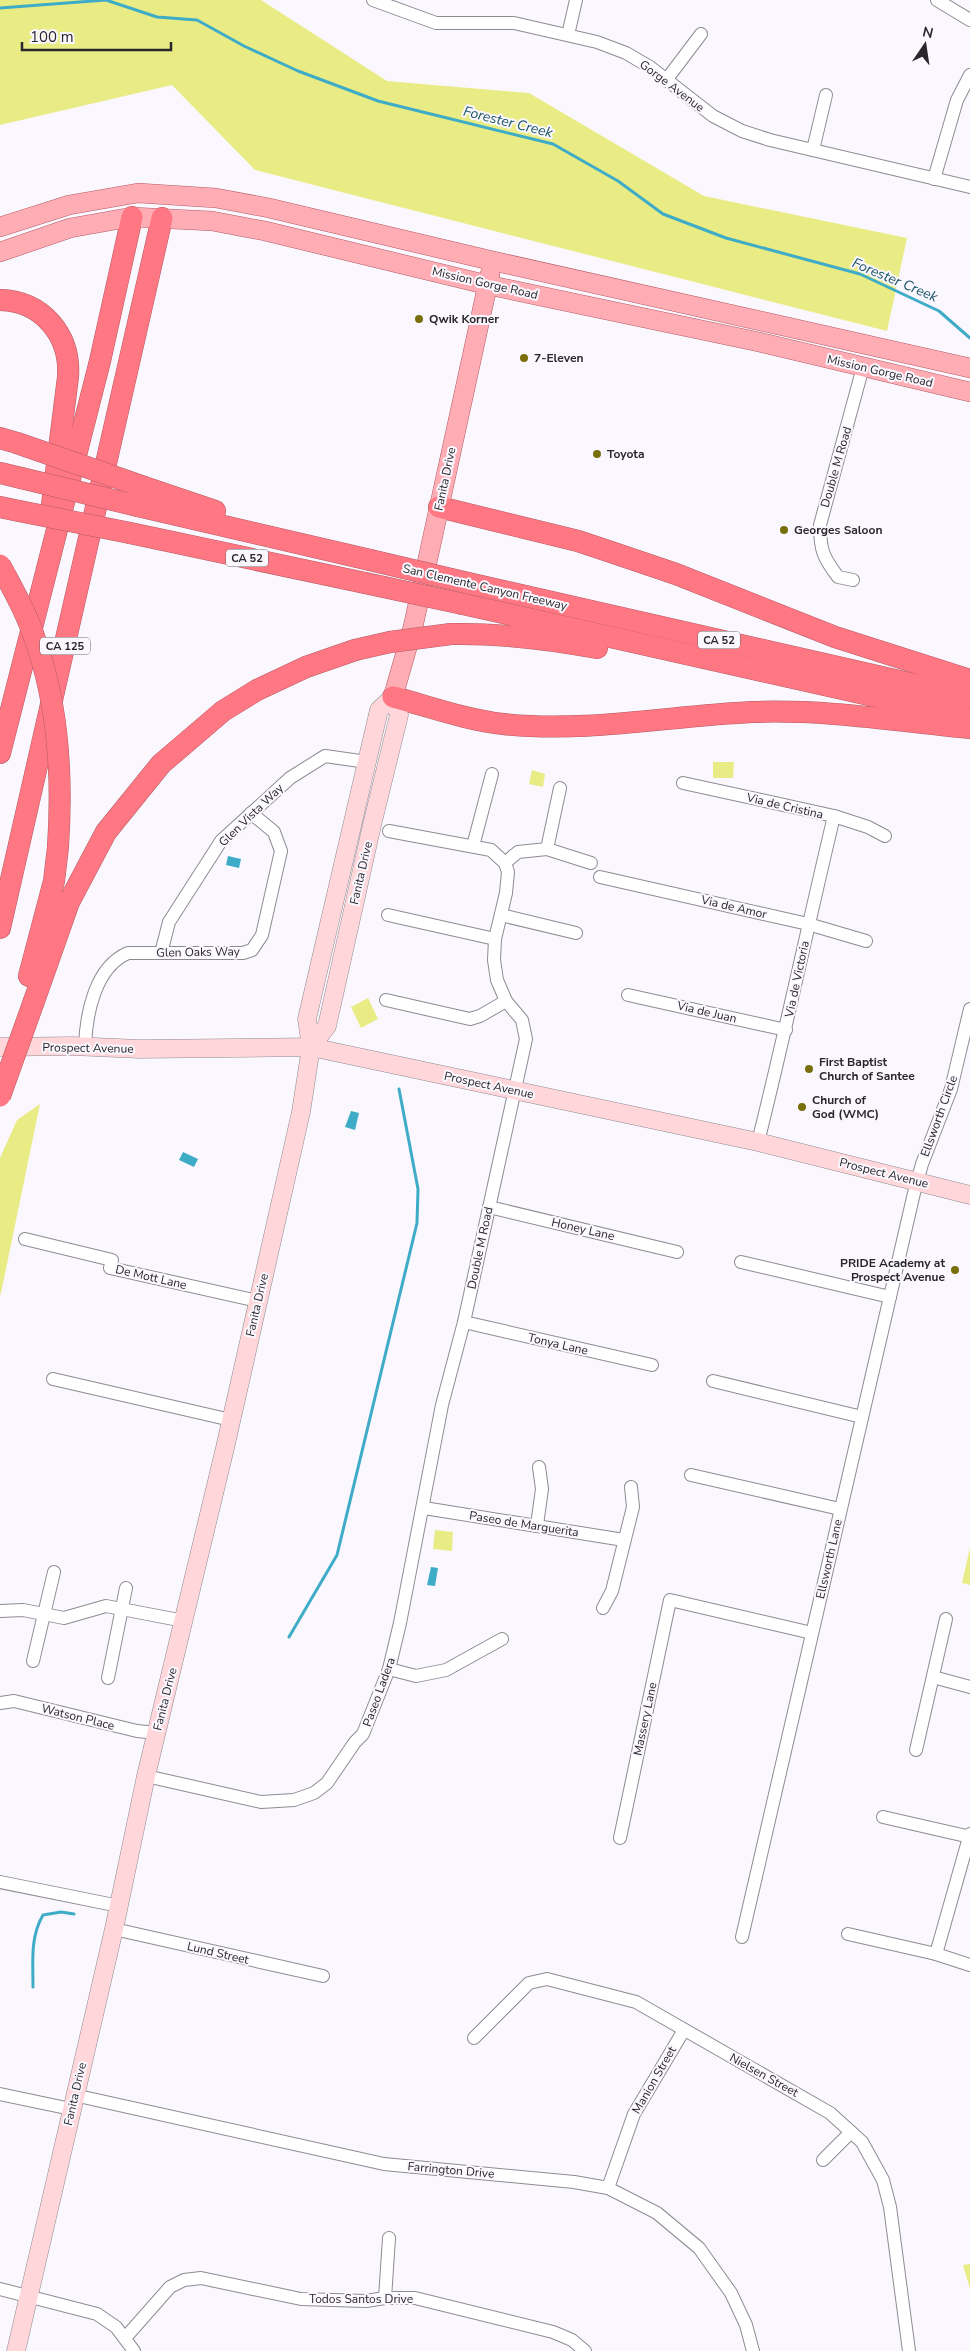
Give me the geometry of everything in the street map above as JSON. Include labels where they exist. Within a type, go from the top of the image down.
[{"type":"highway","name":"CA 125","points":[[0,752],[100,361],[132,217]]},
{"type":"highway","name":"CA 125","points":[[0,928],[162,218]]},
{"type":"highway","points":[[0,300],[20,302],[51,320],[61,334],[69,363],[39,600]]},
{"type":"highway","points":[[8,440],[141,496]]},
{"type":"highway","name":"San Clemente Canyon Freeway","points":[[0,473],[21,478],[141,496],[324,549],[370,560],[466,594],[876,696],[970,717]]},
{"type":"highway","points":[[439,507],[578,541],[676,574],[835,637],[970,680]]},
{"type":"highway","name":"San Clemente Canyon Freeway","points":[[9,509],[365,583],[466,594],[970,697]]},
{"type":"highway","points":[[0,565],[29,623],[50,691],[57,739],[61,803],[54,881],[35,956],[0,1076]]},
{"type":"highway","points":[[0,1096],[69,902],[106,832],[161,764],[223,711],[257,690],[306,667],[356,650],[390,642],[451,634],[488,633],[536,637],[876,696]]},
{"type":"highway","points":[[393,697],[501,724],[593,725],[751,712],[808,712],[970,728]]},
{"type":"main road","name":"Mission Gorge Road","points":[[0,227],[69,205],[138,193],[216,198],[269,208],[493,261],[967,368]]},
{"type":"main road","name":"CA 125","points":[[132,217],[138,193]]},
{"type":"main road","name":"CA 125","points":[[162,218],[167,194]]},
{"type":"main road","name":"Mission Gorge Road","points":[[0,252],[70,228],[132,217],[212,221],[265,231],[488,285],[970,392]]},
{"type":"main road","points":[[370,256],[373,246],[376,245],[408,250],[438,248]]},
{"type":"main road","name":"Fanita Drive","points":[[16,2351],[114,1929],[146,1776],[231,1420],[301,1112],[311,1046],[307,1019],[379,710],[393,697],[413,628],[493,261]]},
{"type":"main road","name":"Fanita Drive","points":[[311,1046],[327,1026],[399,715],[393,697]]},
{"type":"main road","name":"Prospect Avenue","points":[[0,1047],[85,1046],[140,1049],[311,1046],[758,1142],[970,1195]]},
{"type":"street","name":"Gorge Avenue","points":[[373,0],[436,23],[514,23],[597,42],[626,53],[666,79],[700,107],[727,124],[759,137],[970,186]]},
{"type":"street","points":[[568,34],[576,0]]},
{"type":"street","points":[[937,0],[970,20]]},
{"type":"street","points":[[666,79],[701,34]]},
{"type":"street","points":[[934,178],[957,100],[970,75]]},
{"type":"street","points":[[813,150],[826,95]]},
{"type":"street","name":"Double M Road","points":[[853,580],[838,577],[825,560],[820,547],[820,525],[863,367]]},
{"type":"street","name":"Glen Vista Way","points":[[161,953],[170,922],[221,841],[251,813],[290,778],[325,756],[367,762]]},
{"type":"street","points":[[473,846],[492,774]]},
{"type":"street","name":"Via de Cristina","points":[[683,783],[834,816],[868,827],[884,836]]},
{"type":"street","points":[[547,849],[560,788]]},
{"type":"street","name":"Glen Oaks Way","points":[[85,1046],[86,1031],[94,997],[103,976],[116,958],[128,953],[243,952],[252,950],[262,935],[281,851],[274,832],[251,813]]},
{"type":"street","name":"Via de Victoria","points":[[758,1142],[786,1030],[808,924],[834,816]]},
{"type":"street","points":[[389,830],[490,850],[505,863],[518,852],[547,849],[591,863]]},
{"type":"street","name":"Double M Road","points":[[442,1405],[464,1322],[526,1039],[522,1020],[506,1001],[497,980],[494,960],[495,939],[508,872],[505,863]]},
{"type":"street","name":"Via de Amor","points":[[600,877],[808,924],[866,941]]},
{"type":"street","points":[[388,915],[495,939]]},
{"type":"street","points":[[501,915],[576,933]]},
{"type":"street","name":"Via de Juan","points":[[628,994],[786,1030]]},
{"type":"street","points":[[386,1000],[470,1019],[480,1016],[506,1001]]},
{"type":"street","name":"Ellsworth Circle","points":[[918,1181],[922,1164],[951,1089],[969,1017]]},
{"type":"street","name":"Ellsworth Lane","points":[[742,1937],[840,1509],[918,1181]]},
{"type":"street","name":"Honey Lane","points":[[489,1207],[678,1252]]},
{"type":"street","name":"De Mott Lane","points":[[25,1239],[112,1260],[110,1268],[258,1301]]},
{"type":"street","points":[[741,1262],[890,1297]]},
{"type":"street","name":"Tonya Lane","points":[[464,1322],[652,1366]]},
{"type":"street","points":[[54,1379],[231,1420]]},
{"type":"street","points":[[713,1381],[862,1416]]},
{"type":"street","name":"Paseo Ladera","points":[[146,1776],[261,1802],[294,1800],[314,1793],[327,1783],[355,1742],[363,1734],[389,1669],[424,1508],[442,1405]]},
{"type":"street","points":[[537,1525],[542,1489],[539,1467]]},
{"type":"street","points":[[691,1476],[840,1509]]},
{"type":"street","points":[[603,1608],[612,1591],[633,1507],[631,1487]]},
{"type":"street","name":"Paseo de Marguerita","points":[[424,1508],[624,1540]]},
{"type":"street","points":[[33,1662],[54,1572]]},
{"type":"street","points":[[108,1678],[126,1588]]},
{"type":"street","name":"Massery Lane","points":[[620,1838],[670,1600],[812,1633]]},
{"type":"street","points":[[0,1611],[23,1610],[64,1618],[106,1606],[184,1621]]},
{"type":"street","points":[[916,1750],[946,1619]]},
{"type":"street","points":[[389,1669],[416,1676],[446,1670],[502,1639]]},
{"type":"street","points":[[933,1677],[970,1687]]},
{"type":"street","name":"Watson Place","points":[[0,1703],[2,1701],[14,1701],[137,1731],[157,1733]]},
{"type":"street","points":[[883,1816],[970,1836],[936,1954]]},
{"type":"street","points":[[0,1882],[119,1906]]},
{"type":"street","name":"Lund Street","points":[[114,1929],[324,1976]]},
{"type":"street","points":[[848,1934],[936,1954],[970,1965]]},
{"type":"street","name":"Nielsen Street","points":[[474,2038],[528,1983],[540,1979],[636,2002],[830,2113],[852,2132],[870,2154],[887,2193],[909,2351]]},
{"type":"street","name":"Manion Street","points":[[608,2188],[634,2114],[684,2030]]},
{"type":"street","name":"Farrington Drive","points":[[0,2094],[73,2102],[384,2164],[574,2182],[608,2188],[657,2213],[699,2248],[731,2293],[746,2325],[753,2351]]},
{"type":"street","points":[[823,2160],[852,2132]]},
{"type":"street","points":[[385,2298],[389,2238]]},
{"type":"street","name":"Todos Santos Drive","points":[[125,2338],[170,2286],[189,2278],[201,2278],[301,2299],[366,2301],[385,2298],[415,2298],[553,2332],[572,2340],[585,2351]]},
{"type":"street","points":[[0,2288],[97,2314],[112,2323],[134,2351]]},
{"type":"green space","points":[[0,0],[261,0],[387,81],[529,93],[704,196],[907,238],[887,331],[255,170],[172,85],[0,125]]},
{"type":"green space","points":[[713,762],[734,762],[733,778],[713,778]]},
{"type":"green space","points":[[532,770],[545,774],[543,787],[529,784]]},
{"type":"green space","points":[[368,998],[378,1019],[361,1028],[351,1007]]},
{"type":"green space","points":[[40,1104],[0,1295],[0,1158],[17,1120]]},
{"type":"green space","points":[[435,1530],[453,1532],[452,1551],[433,1549]]},
{"type":"green space","points":[[970,1548],[970,1585],[962,1583]]},
{"type":"green space","points":[[970,2264],[970,2289],[963,2265]]},
{"type":"water","points":[[228,856],[241,859],[239,868],[226,865]]},
{"type":"water","points":[[351,1111],[359,1113],[355,1130],[345,1127]]},
{"type":"water","points":[[183,1152],[198,1159],[194,1167],[179,1160]]},
{"type":"water","points":[[431,1567],[438,1568],[435,1586],[427,1585]]},
{"type":"waterway","name":"Forester Creek","points":[[0,8],[106,0],[157,17],[197,20],[244,46],[298,71],[378,101],[553,144],[618,181],[663,214],[726,238],[860,274],[939,311],[970,338]]},
{"type":"waterway","points":[[289,1637],[337,1555],[417,1223],[418,1189],[399,1089]]},
{"type":"waterway","points":[[33,1987],[34,1941],[43,1915],[61,1912],[74,1914]]},
{"type":"place","name":"Qwik Korner","points":[[419,319]]},
{"type":"place","name":"7-Eleven","points":[[524,358]]},
{"type":"place","name":"Toyota","points":[[597,454]]},
{"type":"place","name":"Georges Saloon","points":[[784,530]]},
{"type":"place","name":"First Baptist Church of Santee","points":[[809,1069]]},
{"type":"place","name":"Church of God (WMC)","points":[[802,1107]]},
{"type":"place","name":"PRIDE Academy at Prospect Avenue","points":[[955,1270]]}]
